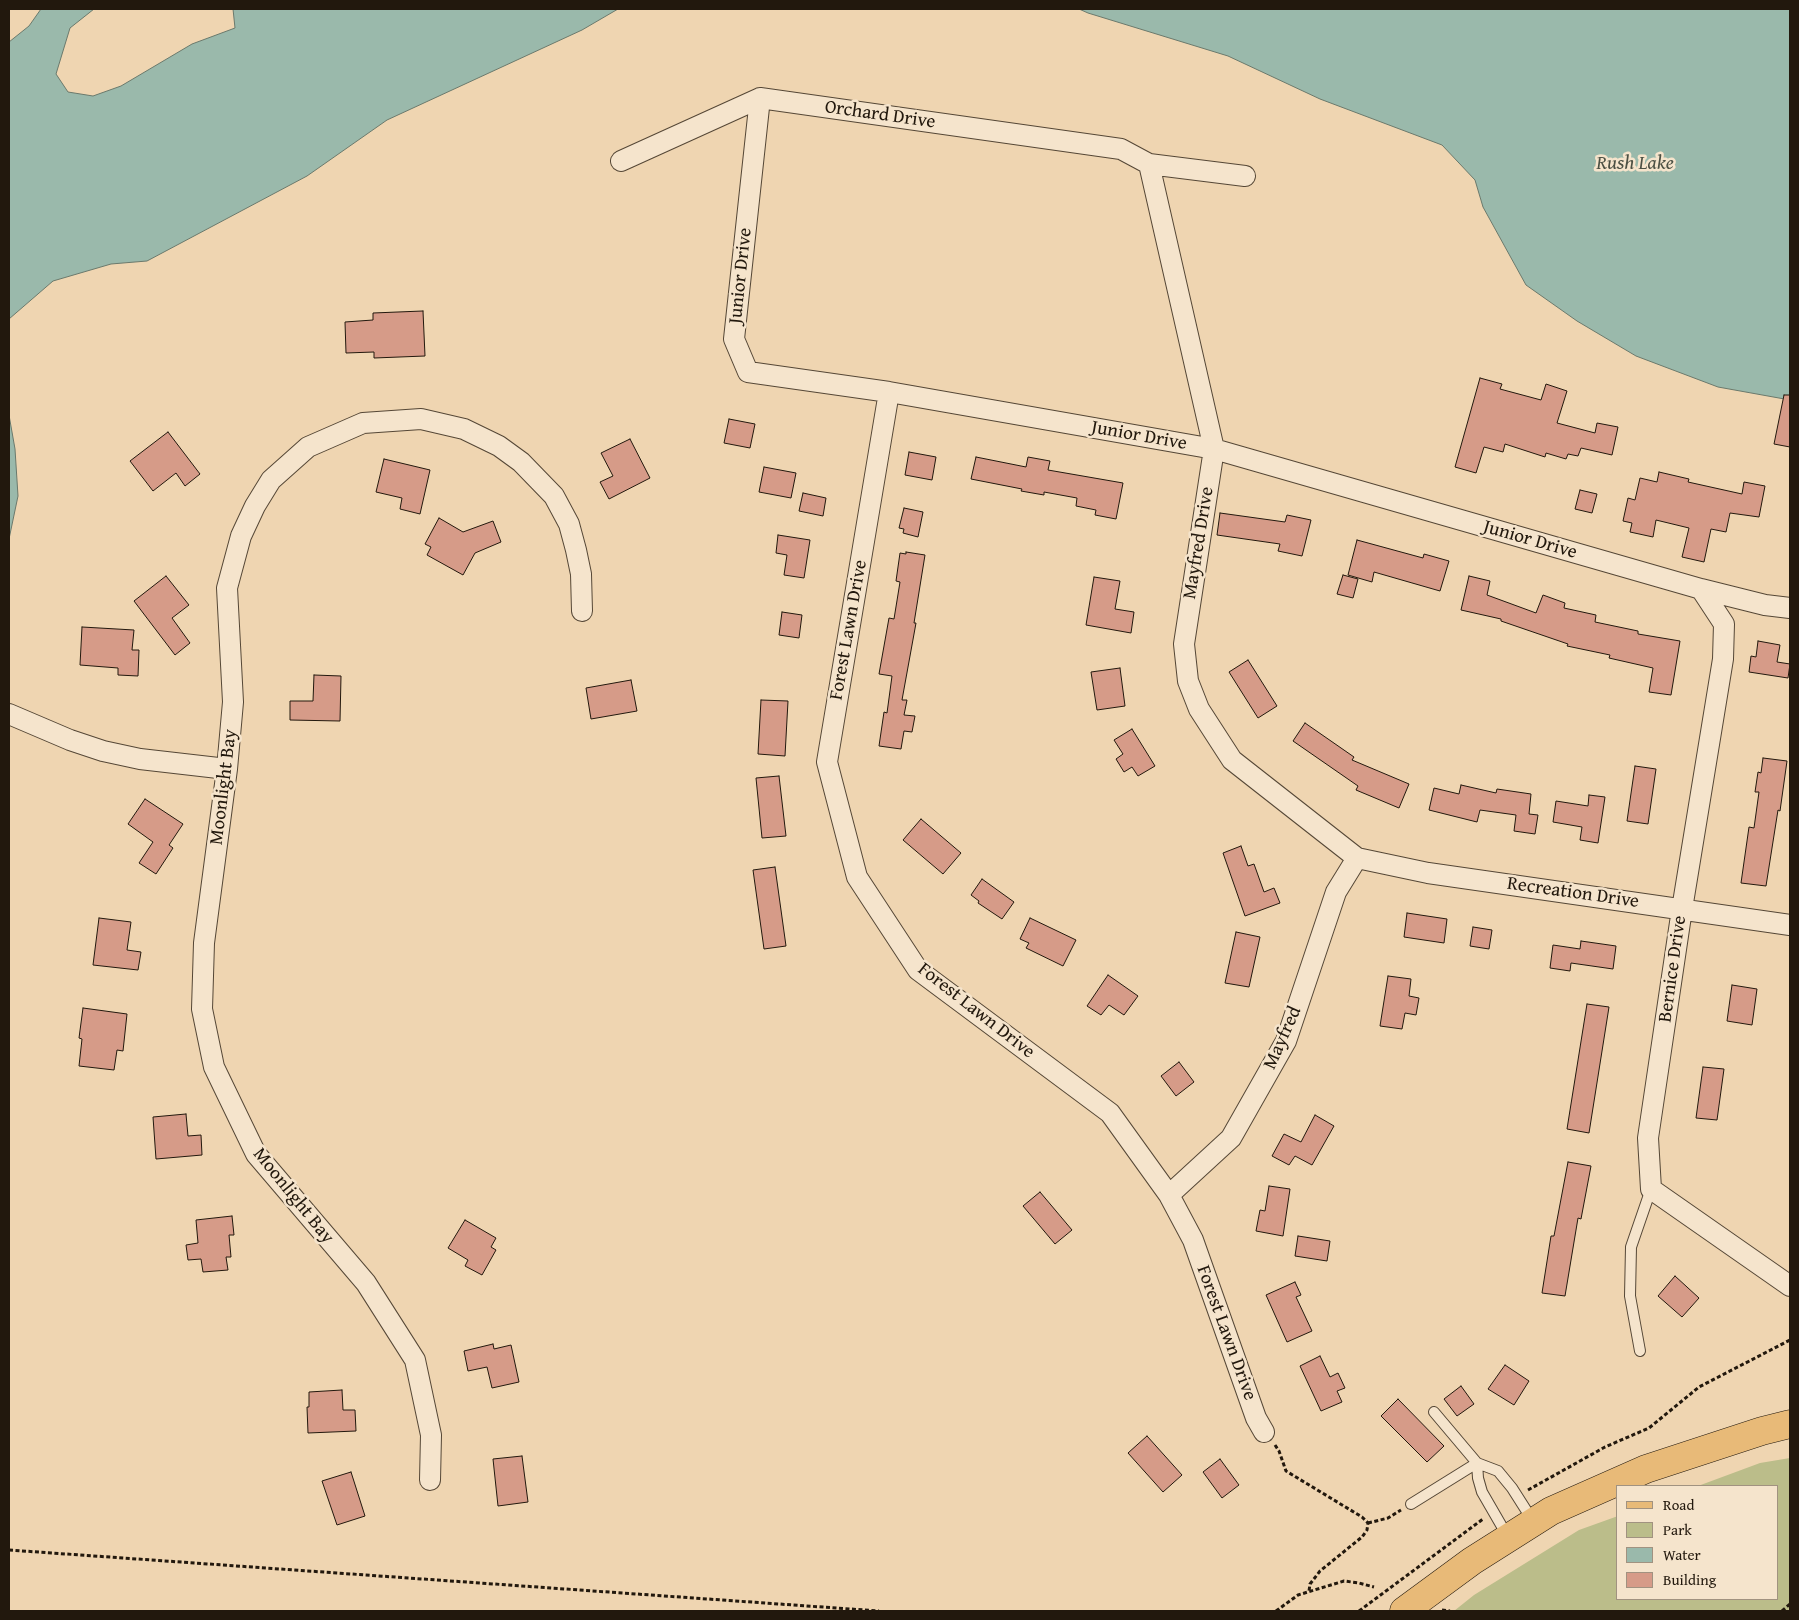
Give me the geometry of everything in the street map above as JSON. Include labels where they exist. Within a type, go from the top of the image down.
[{"type":"main road","points":[[1404,1611],[1472,1561],[1551,1511],[1646,1469],[1762,1431],[1790,1424]]},
{"type":"street","points":[[621,161],[760,98]]},
{"type":"street","name":"Orchard Drive","points":[[760,98],[1121,149],[1148,164]]},
{"type":"street","name":"Junior Drive","points":[[760,98],[734,339],[748,372],[889,392],[1214,449],[1701,589],[1765,605],[1790,608]]},
{"type":"street","points":[[1148,164],[1245,176]]},
{"type":"street","name":"Mayfred Drive","points":[[1148,164],[1214,449],[1184,644],[1188,681],[1199,709],[1232,760],[1357,858]]},
{"type":"street","name":"Forest Lawn Drive","points":[[889,392],[826,762],[857,877],[918,970],[1110,1112],[1169,1195],[1193,1240],[1256,1418],[1264,1432]]},
{"type":"street","name":"Moonlight Bay","points":[[430,1480],[431,1435],[415,1360],[366,1283],[256,1154],[214,1067],[202,1009],[204,944],[227,768],[233,702],[228,588],[241,536],[256,506],[272,480],[308,447],[363,423],[421,419],[464,429],[498,446],[521,462],[554,496],[569,524],[581,574],[582,611]]},
{"type":"street","name":"Bernice Drive","points":[[1651,1189],[1648,1138],[1682,909],[1723,659],[1724,624],[1701,589]]},
{"type":"street","points":[[9,714],[70,740],[103,751],[140,759],[227,768]]},
{"type":"street","name":"Mayfred","points":[[1169,1195],[1231,1138],[1286,1040],[1336,892],[1357,858]]},
{"type":"street","name":"Recreation Drive","points":[[1357,858],[1428,873],[1790,925]]},
{"type":"street","points":[[1651,1189],[1790,1286]]},
{"type":"lane","points":[[1640,1351],[1630,1296],[1631,1248],[1651,1189]]},
{"type":"lane","points":[[1434,1412],[1477,1463],[1498,1471],[1534,1522]]},
{"type":"lane","points":[[1411,1504],[1477,1463]]},
{"type":"lane","points":[[1477,1463],[1478,1478],[1482,1492],[1508,1538]]},
{"type":"path","points":[[1518,1497],[1605,1447],[1649,1428],[1698,1387],[1790,1340]]},
{"type":"path","points":[[1264,1432],[1280,1451],[1286,1471],[1362,1517],[1368,1523]]},
{"type":"path","points":[[1368,1523],[1388,1518],[1411,1504]]},
{"type":"path","points":[[1359,1611],[1493,1511]]},
{"type":"path","points":[[1309,1592],[1310,1584],[1320,1571],[1362,1537],[1367,1530],[1368,1523]]},
{"type":"path","points":[[9,1550],[879,1611]]},
{"type":"path","points":[[1276,1611],[1298,1595],[1344,1582],[1374,1587]]},
{"type":"path","points":[[1782,1611],[1790,1604]]},
{"type":"green space","points":[[1790,1458],[1790,1611],[1454,1611],[1474,1595],[1579,1530],[1616,1517],[1616,1600],[1779,1600],[1779,1485],[1701,1485],[1760,1463]]},
{"type":"water","points":[[41,9],[94,9],[70,28],[56,74],[68,92],[93,96],[121,86],[192,44],[235,28],[233,9],[618,9],[582,30],[387,120],[307,176],[147,261],[111,264],[53,281],[9,319],[9,42],[29,26]]},
{"type":"water","name":"Rush Lake","points":[[1079,9],[1790,9],[1790,400],[1718,387],[1636,356],[1577,321],[1526,285],[1483,207],[1475,180],[1442,145],[1320,99],[1228,56]]},
{"type":"water","points":[[9,415],[15,449],[18,496],[9,539]]},
{"type":"building","points":[[423,311],[425,356],[374,358],[374,352],[346,353],[345,322],[373,320],[373,313]]},
{"type":"building","points":[[1480,378],[1502,384],[1500,389],[1541,400],[1546,384],[1567,391],[1557,423],[1595,433],[1597,423],[1618,427],[1612,455],[1581,448],[1578,456],[1568,454],[1566,459],[1546,453],[1545,457],[1505,444],[1503,452],[1484,447],[1476,473],[1455,467]]},
{"type":"building","points":[[1784,395],[1790,395],[1790,447],[1774,444]]},
{"type":"building","points":[[729,419],[755,424],[750,448],[724,443]]},
{"type":"building","points":[[168,432],[200,474],[185,486],[176,473],[153,491],[130,461]]},
{"type":"building","points":[[630,439],[650,478],[609,499],[600,482],[613,476],[601,453]]},
{"type":"building","points":[[909,452],[936,457],[932,480],[905,475]]},
{"type":"building","points":[[976,457],[1026,467],[1028,457],[1050,461],[1048,470],[1123,483],[1116,519],[1095,515],[1096,510],[1076,506],[1077,498],[1044,492],[1044,495],[1021,491],[1022,489],[971,479]]},
{"type":"building","points":[[384,459],[430,470],[420,514],[400,509],[402,498],[376,492]]},
{"type":"building","points":[[764,467],[796,473],[791,498],[759,492]]},
{"type":"building","points":[[1659,472],[1689,479],[1688,482],[1742,494],[1744,482],[1765,486],[1759,517],[1730,513],[1726,532],[1711,529],[1704,562],[1682,557],[1689,528],[1656,520],[1653,537],[1630,532],[1632,523],[1623,521],[1628,498],[1635,500],[1640,478],[1657,482]]},
{"type":"building","points":[[1580,490],[1597,494],[1592,513],[1575,509]]},
{"type":"building","points":[[803,493],[826,498],[823,516],[799,511]]},
{"type":"building","points":[[904,508],[923,512],[918,537],[903,533],[904,529],[899,528]]},
{"type":"building","points":[[1220,513],[1285,522],[1287,515],[1311,520],[1302,556],[1278,551],[1280,544],[1217,535]]},
{"type":"building","points":[[439,518],[463,532],[493,521],[501,542],[475,553],[463,575],[427,555],[431,547],[425,544]]},
{"type":"building","points":[[778,535],[810,540],[804,578],[784,575],[787,555],[776,553]]},
{"type":"building","points":[[1357,540],[1423,558],[1424,554],[1449,561],[1440,591],[1374,572],[1372,582],[1348,575]]},
{"type":"building","points":[[906,552],[925,555],[914,623],[916,623],[902,700],[907,700],[904,715],[915,716],[912,732],[904,731],[901,749],[879,746],[884,712],[887,713],[892,676],[879,674],[889,618],[894,619],[900,582],[896,581],[900,553],[906,554]]},
{"type":"building","points":[[1343,575],[1358,579],[1353,598],[1337,594]]},
{"type":"building","points":[[166,576],[189,605],[172,618],[190,643],[175,655],[134,601]]},
{"type":"building","points":[[1469,576],[1490,581],[1487,595],[1536,613],[1543,595],[1565,603],[1564,608],[1596,615],[1595,622],[1638,631],[1638,634],[1680,641],[1671,695],[1649,692],[1653,668],[1609,658],[1610,655],[1567,646],[1568,644],[1501,621],[1501,619],[1461,610]]},
{"type":"building","points":[[1094,577],[1120,581],[1115,609],[1134,612],[1131,633],[1086,625]]},
{"type":"building","points":[[782,612],[802,615],[799,638],[779,635]]},
{"type":"building","points":[[82,627],[134,630],[132,650],[139,650],[138,676],[118,675],[118,668],[80,665]]},
{"type":"building","points":[[1758,641],[1780,645],[1777,662],[1790,664],[1788,678],[1749,672],[1751,656],[1756,657]]},
{"type":"building","points":[[1248,660],[1277,706],[1258,718],[1229,672]]},
{"type":"building","points":[[1120,668],[1125,706],[1097,710],[1091,672]]},
{"type":"building","points":[[314,675],[341,676],[340,721],[290,720],[290,701],[313,701]]},
{"type":"building","points":[[631,680],[637,711],[591,719],[586,688]]},
{"type":"building","points":[[761,700],[788,701],[785,756],[758,754]]},
{"type":"building","points":[[1305,723],[1354,757],[1352,760],[1409,784],[1399,808],[1356,790],[1358,786],[1293,741]]},
{"type":"building","points":[[1132,729],[1155,766],[1138,776],[1132,767],[1124,772],[1116,759],[1123,754],[1114,740]]},
{"type":"building","points":[[1763,758],[1787,761],[1766,886],[1741,883],[1749,827],[1754,828],[1759,792],[1755,792],[1758,772],[1761,773]]},
{"type":"building","points":[[1635,766],[1656,769],[1648,824],[1627,821]]},
{"type":"building","points":[[779,776],[786,836],[762,838],[756,778]]},
{"type":"building","points":[[1461,785],[1496,793],[1497,789],[1531,794],[1529,814],[1538,815],[1535,834],[1514,831],[1516,815],[1480,810],[1477,822],[1429,810],[1434,788],[1459,794]]},
{"type":"building","points":[[1589,795],[1605,797],[1598,843],[1580,840],[1582,827],[1553,822],[1556,801],[1588,806]]},
{"type":"building","points":[[145,799],[183,824],[169,845],[173,848],[156,874],[139,863],[153,842],[128,824]]},
{"type":"building","points":[[921,819],[961,853],[943,874],[903,840]]},
{"type":"building","points":[[1241,846],[1248,866],[1254,864],[1264,892],[1274,888],[1280,903],[1245,916],[1223,853]]},
{"type":"building","points":[[775,867],[786,946],[764,949],[753,870]]},
{"type":"building","points":[[982,879],[1014,902],[1002,919],[978,903],[979,901],[971,895]]},
{"type":"building","points":[[1407,913],[1447,919],[1444,943],[1404,937]]},
{"type":"building","points":[[99,918],[131,922],[127,950],[141,952],[138,970],[93,965]]},
{"type":"building","points":[[1030,918],[1076,940],[1063,966],[1026,948],[1029,943],[1020,939]]},
{"type":"building","points":[[1473,927],[1492,930],[1489,949],[1470,946]]},
{"type":"building","points":[[1236,932],[1260,937],[1249,987],[1225,983]]},
{"type":"building","points":[[1581,941],[1616,946],[1613,969],[1571,963],[1570,971],[1550,968],[1553,945],[1580,949]]},
{"type":"building","points":[[1108,975],[1138,996],[1124,1015],[1109,1005],[1101,1015],[1087,1006]]},
{"type":"building","points":[[1388,976],[1411,979],[1409,996],[1419,998],[1416,1015],[1405,1013],[1402,1029],[1380,1026]]},
{"type":"building","points":[[1732,985],[1757,989],[1752,1025],[1727,1021]]},
{"type":"building","points":[[1587,1004],[1609,1007],[1589,1133],[1567,1129]]},
{"type":"building","points":[[83,1008],[127,1014],[123,1051],[117,1050],[114,1070],[79,1066],[82,1039],[79,1038]]},
{"type":"building","points":[[1179,1062],[1194,1082],[1176,1096],[1161,1076]]},
{"type":"building","points":[[1703,1067],[1724,1069],[1717,1120],[1696,1118]]},
{"type":"building","points":[[186,1114],[188,1136],[201,1135],[202,1155],[156,1159],[153,1117]]},
{"type":"building","points":[[1315,1115],[1334,1126],[1312,1165],[1295,1156],[1289,1165],[1272,1156],[1284,1134],[1301,1142]]},
{"type":"building","points":[[1568,1162],[1591,1166],[1581,1219],[1578,1218],[1565,1296],[1542,1293],[1551,1236],[1554,1236]]},
{"type":"building","points":[[1269,1186],[1290,1189],[1283,1236],[1256,1231],[1260,1210],[1265,1211]]},
{"type":"building","points":[[1040,1192],[1072,1230],[1055,1244],[1023,1206]]},
{"type":"building","points":[[232,1216],[234,1235],[229,1235],[231,1257],[226,1257],[228,1270],[203,1272],[201,1259],[188,1260],[186,1245],[198,1243],[196,1220]]},
{"type":"building","points":[[465,1220],[496,1238],[491,1247],[496,1250],[482,1275],[465,1266],[468,1260],[448,1248]]},
{"type":"building","points":[[1298,1236],[1330,1241],[1327,1261],[1295,1256]]},
{"type":"building","points":[[1675,1276],[1699,1298],[1682,1317],[1658,1296]]},
{"type":"building","points":[[1295,1282],[1301,1295],[1296,1297],[1312,1331],[1287,1342],[1266,1295]]},
{"type":"building","points":[[493,1344],[494,1349],[511,1345],[519,1382],[492,1388],[487,1367],[468,1371],[464,1351]]},
{"type":"building","points":[[1320,1356],[1330,1377],[1338,1373],[1345,1388],[1337,1391],[1342,1402],[1321,1411],[1300,1366]]},
{"type":"building","points":[[1505,1365],[1529,1381],[1514,1405],[1488,1389]]},
{"type":"building","points":[[1461,1386],[1474,1404],[1457,1416],[1444,1399]]},
{"type":"building","points":[[342,1390],[343,1410],[355,1410],[356,1431],[308,1433],[307,1407],[309,1407],[309,1392]]},
{"type":"building","points":[[1398,1399],[1444,1446],[1427,1462],[1381,1416]]},
{"type":"building","points":[[1147,1436],[1182,1475],[1163,1492],[1128,1453]]},
{"type":"building","points":[[522,1456],[528,1502],[498,1506],[493,1459]]},
{"type":"building","points":[[1220,1459],[1239,1485],[1222,1498],[1203,1472]]},
{"type":"building","points":[[351,1472],[365,1516],[337,1525],[322,1481]]}]
